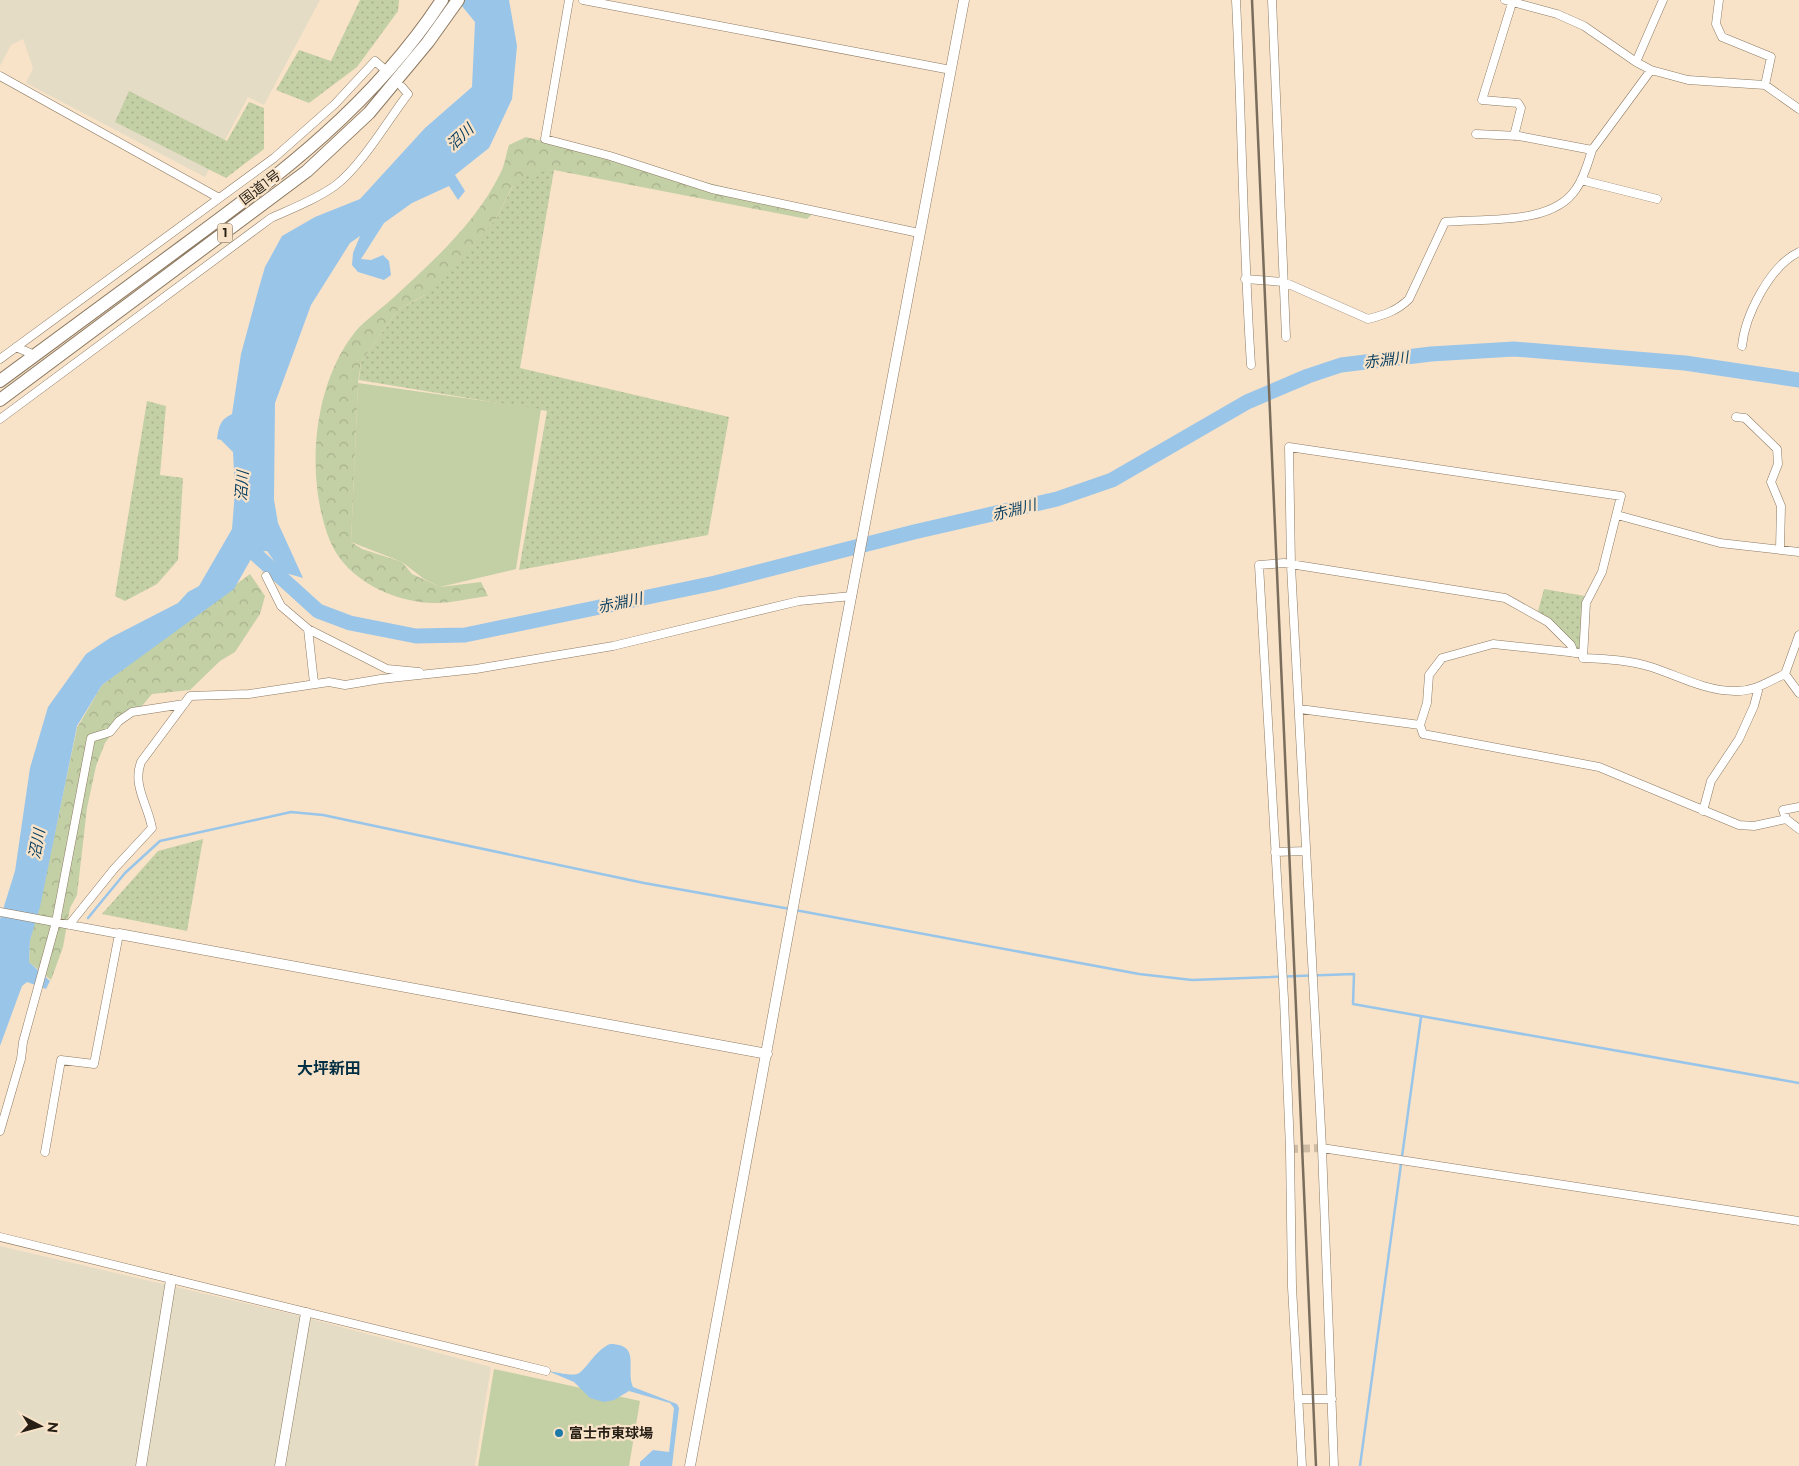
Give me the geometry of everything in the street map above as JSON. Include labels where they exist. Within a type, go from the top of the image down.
[{"type":"highway","name":"国道1号","points":[[0,381],[299,159],[362,101],[396,63],[442,0]]},
{"type":"highway","name":"国道1号","points":[[0,400],[307,171],[369,113],[428,42],[458,0]]},
{"type":"street","points":[[569,0],[545,139],[610,156],[712,188],[919,232]]},
{"type":"street","points":[[584,0],[950,70]]},
{"type":"street","points":[[690,1466],[919,232],[964,0]]},
{"type":"street","points":[[1236,0],[1242,122],[1245,279],[1251,365]]},
{"type":"street","points":[[1272,0],[1286,337]]},
{"type":"street","points":[[1636,62],[1662,0]]},
{"type":"street","points":[[1719,0],[1716,24],[1722,37],[1771,57],[1766,85]]},
{"type":"street","points":[[1514,136],[1521,108],[1518,103],[1482,100],[1508,1],[1557,14],[1584,26],[1636,62],[1651,70],[1688,80],[1766,85],[1799,109]]},
{"type":"street","points":[[0,359],[305,133],[375,61],[383,68]]},
{"type":"street","points":[[1245,279],[1284,282],[1368,319],[1383,316],[1399,308],[1409,299],[1445,222],[1515,219],[1563,204],[1576,190],[1592,150],[1651,70]]},
{"type":"street","points":[[0,76],[219,198]]},
{"type":"street","points":[[0,419],[271,218],[318,196],[338,184],[358,162],[408,94],[402,87]]},
{"type":"street","points":[[1476,134],[1514,136],[1592,150]]},
{"type":"street","points":[[1581,180],[1657,199]]},
{"type":"street","points":[[1742,346],[1744,331],[1755,302],[1788,257],[1799,252]]},
{"type":"street","points":[[16,347],[30,353]]},
{"type":"street","points":[[60,364],[69,368]]},
{"type":"street","points":[[1736,418],[1745,418],[1777,449],[1778,464],[1771,482],[1781,506],[1780,548]]},
{"type":"street","points":[[1334,1466],[1322,1148],[1291,566],[1289,447],[1621,496],[1602,572],[1586,603],[1579,654]]},
{"type":"street","points":[[1617,515],[1720,543],[1780,548],[1799,552]]},
{"type":"street","points":[[1302,1466],[1292,1287],[1289,1121],[1259,565],[1284,563],[1291,566],[1504,598],[1548,622],[1582,658],[1618,660],[1651,667],[1683,680],[1736,692],[1759,687],[1786,674],[1799,635]]},
{"type":"street","points":[[266,576],[280,606],[308,629],[387,669],[439,674]]},
{"type":"street","points":[[69,925],[114,869],[152,828],[137,781],[137,772],[141,762],[190,696],[249,694],[329,682],[345,686],[381,679],[439,674],[613,646],[799,600],[853,591]]},
{"type":"street","points":[[308,629],[314,683]]},
{"type":"street","points":[[1579,654],[1493,644],[1442,658],[1429,675],[1427,703],[1420,724],[1423,734],[1599,767],[1739,825],[1754,826],[1786,819]]},
{"type":"street","points":[[1786,674],[1799,693]]},
{"type":"street","points":[[1703,811],[1710,781],[1739,739],[1754,706],[1759,687]]},
{"type":"street","points":[[0,1131],[21,1059],[23,1042],[56,922],[91,738],[110,732],[118,721],[132,712],[184,704]]},
{"type":"street","points":[[1300,709],[1420,724]]},
{"type":"street","points":[[1799,807],[1783,810],[1786,819],[1799,829]]},
{"type":"street","points":[[1275,852],[1306,851]]},
{"type":"street","points":[[0,912],[766,1054]]},
{"type":"street","points":[[45,1152],[61,1060],[94,1064],[119,934]]},
{"type":"street","points":[[1322,1148],[1799,1221]]},
{"type":"street","points":[[0,1237],[546,1370]]},
{"type":"street","points":[[141,1466],[171,1280]]},
{"type":"street","points":[[280,1466],[306,1313]]},
{"type":"street","points":[[1298,1399],[1332,1399]]},
{"type":"shaded area","points":[[0,0],[320,0],[264,105],[248,97],[205,177],[26,83],[33,68],[23,39],[11,45],[0,66]]},
{"type":"shaded area","points":[[0,1246],[300,1316],[491,1367],[475,1466],[0,1466]]},
{"type":"green space","points":[[360,0],[399,0],[398,11],[357,67],[309,103],[276,90],[299,50],[331,61]]},
{"type":"green space","points":[[129,91],[227,141],[249,102],[264,108],[264,149],[226,178],[115,122]]},
{"type":"green space","points":[[526,137],[816,210],[807,219],[554,170],[523,177],[512,187],[496,219],[428,293],[398,310],[361,362],[358,383],[351,542],[362,549],[402,562],[412,574],[440,587],[481,582],[488,596],[442,603],[404,599],[388,594],[360,578],[337,555],[330,541],[322,516],[317,490],[316,462],[317,434],[329,379],[341,354],[355,332],[452,241],[479,209],[490,192],[500,174],[509,145]]},
{"type":"green space","points":[[554,170],[520,368],[729,417],[708,535],[519,570],[547,411],[359,380],[361,362],[398,310],[425,295],[496,219],[519,174]]},
{"type":"green space","points":[[358,383],[541,409],[516,569],[440,587],[424,579],[402,562],[351,542]]},
{"type":"green space","points":[[147,401],[166,406],[160,475],[183,478],[178,560],[157,584],[125,601],[115,596]]},
{"type":"green space","points":[[250,574],[265,596],[260,614],[235,652],[220,661],[190,690],[152,694],[141,707],[125,716],[105,743],[96,766],[87,808],[77,895],[70,908],[63,947],[51,980],[29,962],[30,939],[40,904],[77,728],[102,685]]},
{"type":"green space","points":[[1544,589],[1585,596],[1583,654],[1575,653],[1571,645],[1538,611]]},
{"type":"green space","points":[[203,839],[187,931],[102,914],[158,851]]},
{"type":"green space","name":"富士市東球場","points":[[494,1369],[640,1401],[629,1466],[478,1466]]},
{"type":"water","name":"沼川","points":[[457,0],[509,0],[517,46],[512,99],[489,148],[455,175],[465,191],[458,200],[449,186],[412,203],[384,223],[361,259],[371,260],[383,255],[389,261],[391,275],[384,280],[358,272],[352,265],[353,253],[360,236],[350,243],[311,305],[275,403],[274,500],[278,523],[303,578],[282,572],[267,551],[255,552],[234,589],[102,685],[77,726],[40,907],[30,940],[29,962],[50,981],[46,989],[27,982],[22,986],[0,1046],[0,919],[15,871],[30,768],[48,707],[86,654],[110,638],[178,603],[188,592],[199,586],[232,529],[235,491],[233,452],[221,440],[217,439],[218,430],[225,419],[232,414],[241,354],[265,267],[282,236],[315,217],[360,199],[425,128],[472,87],[475,22]]},
{"type":"water","points":[[610,1344],[620,1345],[626,1348],[629,1353],[633,1387],[677,1404],[679,1408],[672,1466],[640,1466],[640,1462],[653,1450],[669,1452],[674,1408],[670,1403],[629,1391],[614,1400],[604,1402],[590,1398],[574,1382],[548,1371],[577,1374],[600,1351]]},
{"type":"waterway","name":"赤淵川","points":[[241,541],[318,611],[350,623],[416,636],[465,635],[715,583],[914,532],[1057,499],[1112,480],[1247,402],[1308,376],[1341,365],[1431,354],[1514,349],[1685,363],[1799,380]]},
{"type":"waterway","points":[[88,918],[125,873],[160,841],[291,812],[323,815],[644,883],[790,909]]},
{"type":"waterway","points":[[795,910],[1139,974],[1192,980],[1354,974],[1353,1004],[1799,1083]]},
{"type":"waterway","points":[[1360,1466],[1421,1017]]},
{"type":"tunnel","points":[[1290,1149],[1322,1148]]},
{"type":"railway","points":[[1252,0],[1316,1466]]},
{"type":"place","name":"富士市東球場","points":[[559,1433]]},
{"type":"district","name":"大坪新田","points":[[329,1068]]}]
